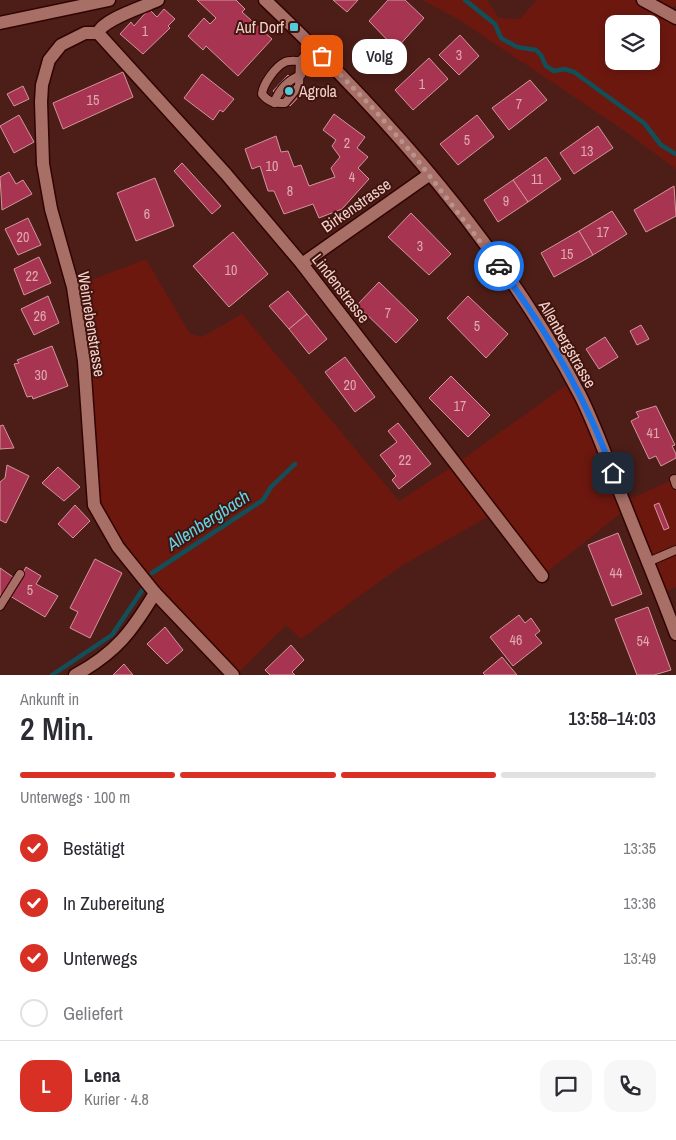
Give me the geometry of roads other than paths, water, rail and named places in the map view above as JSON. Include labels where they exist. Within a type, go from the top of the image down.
[{"type":"street","points":[[0,23],[109,0]]},
{"type":"street","name":"Weinrebenstrasse","points":[[158,0],[110,21],[100,28],[98,33],[85,33],[61,45],[49,60],[42,85],[42,164],[51,208],[73,287],[84,366],[94,505],[118,547],[155,593],[233,675]]},
{"type":"street","name":"Allenbergstrasse","points":[[265,0],[370,105],[430,174],[525,301],[580,395],[603,444],[676,634]]},
{"type":"street","points":[[643,0],[676,18]]},
{"type":"street","name":"Lindenstrasse","points":[[98,33],[226,174],[302,264],[542,576]]},
{"type":"street","name":"Birkenstrasse","points":[[302,264],[430,174]]},
{"type":"street","points":[[75,675],[97,663],[132,630],[155,593]]},
{"type":"lane","points":[[300,61],[287,61],[280,65],[262,87],[262,94],[274,103],[285,102],[299,86],[301,75],[300,61],[313,46]]},
{"type":"lane","points":[[648,562],[676,550]]},
{"type":"lane","points":[[0,606],[20,574]]},
{"type":"waterway","points":[[465,0],[495,24],[501,38],[517,47],[536,50],[541,55],[546,66],[554,71],[564,69],[574,72],[644,123],[661,145],[676,154]]},
{"type":"waterway","name":"Allenbergbach","points":[[152,573],[263,500],[271,487],[295,464]]},
{"type":"waterway","name":"Allenbergbach","points":[[52,675],[112,635],[143,589]]},
{"type":"place","name":"Auf Dorf","points":[[294,27]]},
{"type":"place","name":"Volg","points":[[322,56]]},
{"type":"place","name":"Agrola","points":[[289,91]]}]
